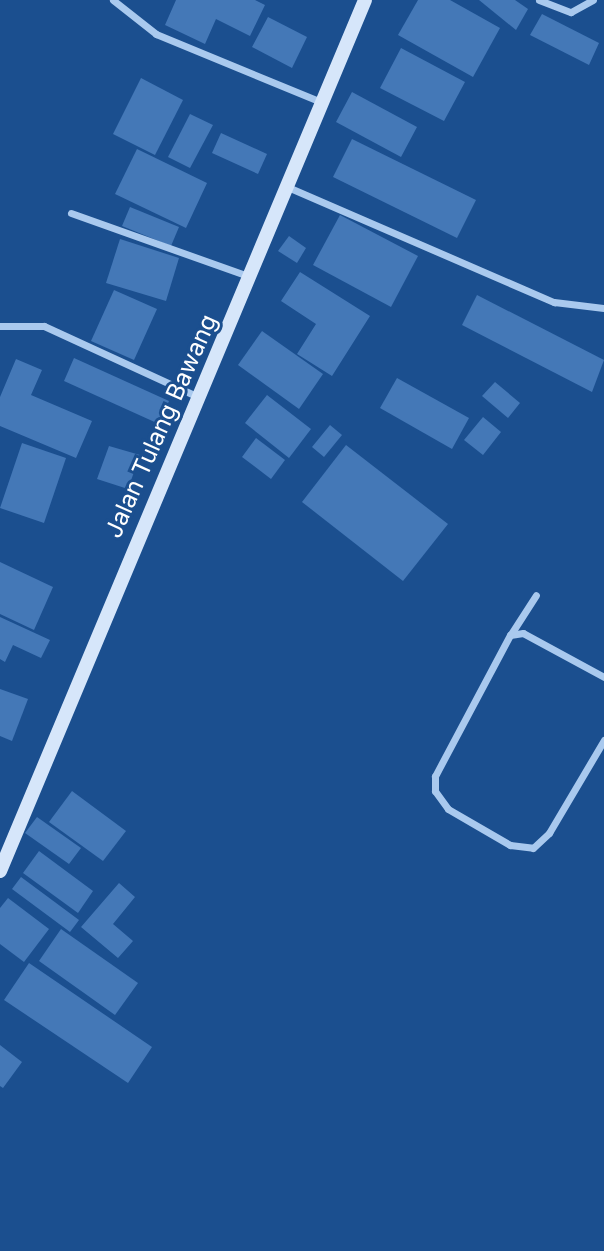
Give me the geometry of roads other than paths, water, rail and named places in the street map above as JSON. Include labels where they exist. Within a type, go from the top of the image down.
[{"type":"street","points":[[113,0],[156,34],[321,102]]},
{"type":"street","name":"Jalan Tulang Bawang","points":[[0,871],[196,396],[290,188],[321,102],[365,0]]},
{"type":"street","points":[[539,0],[571,12],[593,0]]},
{"type":"street","points":[[290,188],[554,302],[604,308]]},
{"type":"street","points":[[71,213],[252,277]]},
{"type":"street","points":[[0,326],[44,326],[196,396]]},
{"type":"street","points":[[536,595],[510,635],[435,776],[435,791],[447,809],[510,845],[533,848],[549,833],[604,740]]},
{"type":"street","points":[[510,635],[523,633],[604,677]]}]
